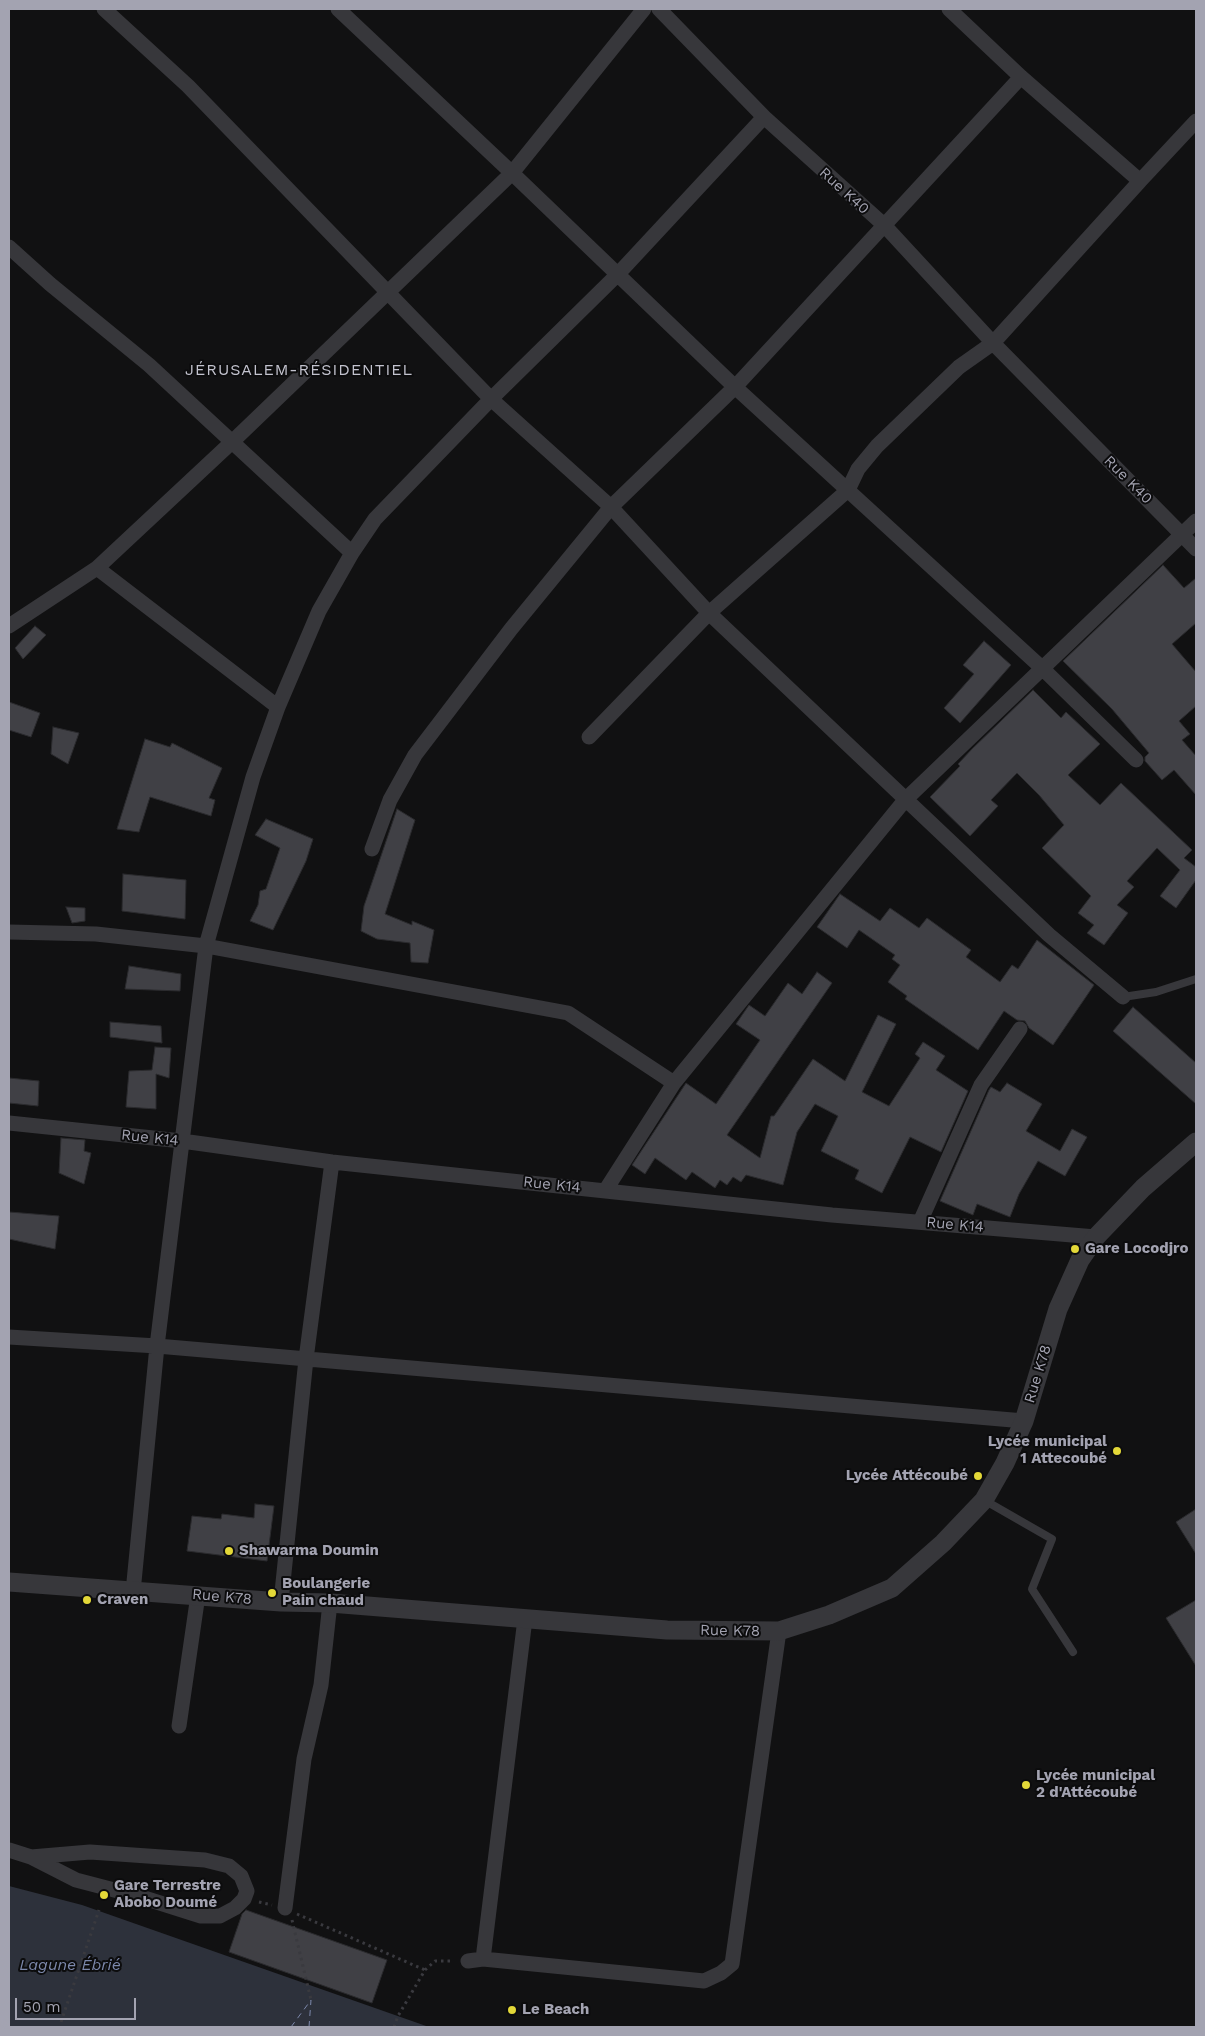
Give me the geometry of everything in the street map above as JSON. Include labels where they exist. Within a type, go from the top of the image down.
[{"type":"street","points":[[104,9],[188,86],[491,399],[611,507],[709,613],[1050,935],[1123,997]]},
{"type":"street","points":[[338,9],[512,172],[735,387],[1042,668],[1136,760]]},
{"type":"street","points":[[9,626],[97,568],[233,441],[512,172],[644,9]]},
{"type":"street","name":"Rue K40","points":[[659,9],[764,117],[884,225],[993,343],[1196,549]]},
{"type":"street","points":[[949,9],[1021,77],[1140,180]]},
{"type":"street","points":[[372,850],[390,800],[415,755],[510,629],[611,507],[735,387],[1021,77]]},
{"type":"street","points":[[133,1592],[157,1346],[206,946],[253,777],[278,707],[318,611],[352,553],[375,520],[491,399],[618,274],[764,117]]},
{"type":"street","points":[[589,737],[709,613],[848,490],[858,469],[877,446],[960,367],[993,343],[1140,180],[1196,121]]},
{"type":"street","points":[[9,247],[50,284],[149,365],[352,553]]},
{"type":"street","points":[[605,1190],[674,1083],[906,800],[1196,521]]},
{"type":"street","points":[[97,568],[278,707]]},
{"type":"street","points":[[9,932],[96,934],[206,946],[568,1012],[674,1083]]},
{"type":"street","points":[[920,1222],[981,1085],[1020,1029]]},
{"type":"street","name":"Rue K14","points":[[9,1123],[182,1141],[332,1162],[920,1222],[1096,1237]]},
{"type":"street","name":"Rue K78","points":[[9,1582],[281,1602],[330,1603],[667,1630],[778,1631],[829,1615],[892,1588],[943,1543],[984,1500],[1005,1463],[1024,1421],[1058,1309],[1080,1260],[1096,1237],[1142,1188],[1196,1142]]},
{"type":"street","points":[[281,1602],[306,1359],[332,1162]]},
{"type":"street","points":[[9,1338],[157,1346],[1024,1421]]},
{"type":"street","points":[[179,1726],[198,1595]]},
{"type":"street","points":[[284,1908],[304,1759],[321,1685],[330,1603]]},
{"type":"street","points":[[525,1619],[475,1960],[704,1981],[721,1973],[732,1964],[778,1631]]},
{"type":"street","points":[[9,1850],[31,1857],[76,1880],[145,1898],[201,1916],[220,1916],[235,1908],[244,1899],[246,1891],[241,1876],[229,1866],[205,1860],[90,1852],[31,1857]]},
{"type":"lane","points":[[1123,997],[1156,992],[1196,979]]},
{"type":"lane","points":[[984,1500],[1052,1539],[1032,1589],[1073,1652]]},
{"type":"path","points":[[244,1899],[284,1908]]},
{"type":"path","points":[[61,2022],[98,1910]]},
{"type":"path","points":[[311,2000],[290,1911],[424,1970]]},
{"type":"path","points":[[394,2027],[398,2016],[424,1970],[435,1961],[475,1960]]},
{"type":"water","name":"Lagune Ébrié","points":[[9,1886],[82,1905],[429,2027],[9,2027]]},
{"type":"building","points":[[1163,565],[1184,588],[1196,578],[1196,623],[1172,644],[1196,672],[1196,706],[1179,721],[1190,734],[1182,740],[1196,756],[1196,795],[1174,770],[1162,780],[1145,761],[1145,757],[1149,753],[1112,709],[1063,661]]},
{"type":"building","points":[[35,626],[46,635],[23,659],[15,648]]},
{"type":"building","points":[[984,641],[1011,665],[960,723],[944,708],[974,674],[963,665]]},
{"type":"building","points":[[1033,690],[1061,718],[1066,712],[1100,744],[1068,775],[1100,805],[1121,783],[1192,850],[1184,858],[1196,867],[1196,880],[1176,908],[1160,896],[1180,870],[1157,848],[1127,881],[1134,887],[1117,905],[1128,913],[1104,945],[1087,933],[1094,925],[1078,913],[1091,896],[1042,848],[1064,825],[1039,795],[1017,773],[991,800],[998,806],[970,836],[930,797],[960,766],[958,764],[972,749]]},
{"type":"building","points":[[9,702],[40,713],[31,737],[9,730]]},
{"type":"building","points":[[53,727],[79,733],[68,764],[51,754]]},
{"type":"building","points":[[145,739],[170,747],[172,743],[222,768],[209,798],[215,800],[211,816],[150,797],[139,832],[117,829]]},
{"type":"building","points":[[397,809],[415,820],[385,914],[412,925],[412,921],[434,930],[428,963],[411,962],[410,943],[377,939],[361,931],[364,906]]},
{"type":"building","points":[[266,819],[313,839],[306,861],[273,930],[250,921],[258,905],[260,891],[266,889],[280,848],[255,835]]},
{"type":"building","points":[[123,874],[186,880],[185,919],[122,911]]},
{"type":"building","points":[[840,894],[880,921],[890,908],[919,928],[927,918],[971,950],[966,957],[1000,982],[1012,965],[1018,969],[1037,940],[1094,985],[1053,1045],[1029,1028],[1025,1021],[1017,1020],[1004,1011],[978,1050],[905,999],[907,996],[888,982],[900,965],[892,959],[895,955],[859,930],[847,948],[817,927]]},
{"type":"building","points":[[66,907],[85,908],[85,921],[72,923]]},
{"type":"building","points":[[129,966],[181,974],[180,991],[125,989]]},
{"type":"building","points":[[817,972],[832,983],[727,1135],[760,1158],[771,1116],[774,1116],[813,1059],[845,1081],[878,1015],[896,1024],[862,1092],[889,1106],[920,1058],[915,1054],[923,1042],[945,1056],[936,1070],[968,1091],[941,1152],[910,1137],[882,1193],[855,1179],[859,1170],[821,1151],[838,1116],[815,1104],[797,1132],[783,1185],[746,1175],[741,1182],[733,1177],[727,1185],[720,1180],[715,1188],[692,1172],[686,1180],[655,1158],[645,1174],[632,1165],[686,1083],[716,1104],[760,1040],[736,1024],[749,1005],[765,1016],[788,983],[802,994]]},
{"type":"building","points":[[1133,1007],[1196,1063],[1196,1104],[1113,1031]]},
{"type":"building","points":[[110,1022],[161,1026],[162,1043],[110,1037]]},
{"type":"building","points":[[155,1047],[171,1048],[169,1078],[156,1074],[156,1109],[126,1107],[129,1071],[152,1070]]},
{"type":"building","points":[[9,1078],[39,1081],[38,1106],[9,1103]]},
{"type":"building","points":[[1007,1083],[1042,1104],[1026,1131],[1060,1151],[1072,1129],[1087,1137],[1065,1176],[1038,1161],[1019,1194],[1010,1217],[977,1204],[973,1215],[940,1201],[989,1090],[991,1087],[1000,1092]]},
{"type":"building","points":[[61,1138],[85,1140],[84,1151],[91,1153],[84,1184],[59,1173]]},
{"type":"building","points":[[9,1212],[59,1216],[55,1249],[9,1239]]},
{"type":"building","points":[[255,1504],[274,1506],[267,1561],[187,1551],[192,1516],[221,1519],[222,1514],[254,1518]]},
{"type":"building","points":[[1196,1509],[1196,1554],[1176,1522]]},
{"type":"building","points":[[1196,1600],[1196,1666],[1166,1618]]},
{"type":"building","points":[[246,1910],[387,1960],[372,2003],[229,1952],[242,1914]]},
{"type":"ferry route","points":[[291,2027],[311,2000]]},
{"type":"ferry route","points":[[309,2027],[311,2000]]},
{"type":"place","name":"Gare Locodjro","points":[[1075,1249]]},
{"type":"place","name":"Lycée municipal 1 Attecoubé","points":[[1117,1451]]},
{"type":"place","name":"Lycée Attécoubé","points":[[978,1476]]},
{"type":"place","name":"Shawarma Doumin","points":[[229,1551]]},
{"type":"place","name":"Boulangerie Pain chaud","points":[[272,1593]]},
{"type":"place","name":"Craven","points":[[87,1600]]},
{"type":"place","name":"Lycée municipal 2 d'Attécoubé","points":[[1026,1785]]},
{"type":"place","name":"Gare Terrestre Abobo Doumé","points":[[104,1895]]},
{"type":"place","name":"Le Beach","points":[[512,2010]]},
{"type":"district","name":"JÉRUSALEM-RÉSIDENTIEL","points":[[299,370]]}]
